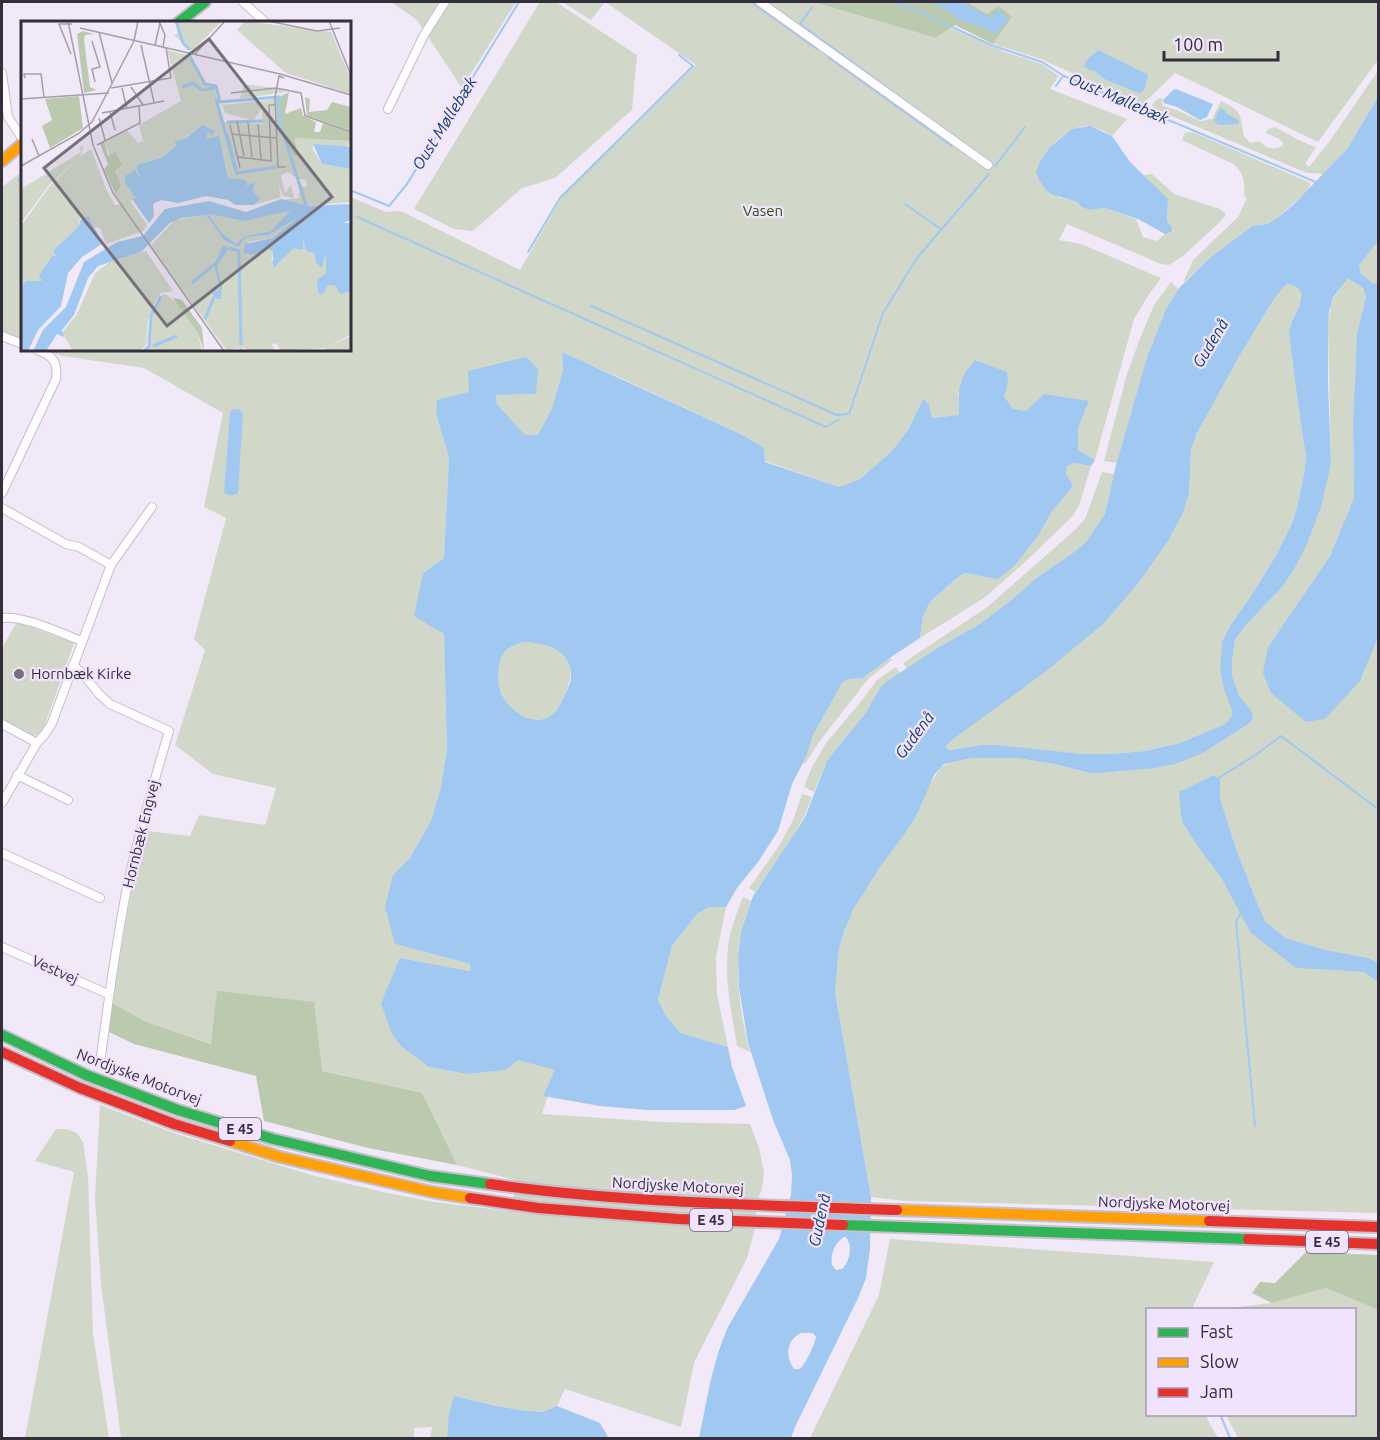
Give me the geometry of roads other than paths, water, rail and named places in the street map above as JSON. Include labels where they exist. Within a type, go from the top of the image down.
[{"type":"main road","points":[[180,21],[205,2]]},
{"type":"main road","points":[[2,161],[21,145]]},
{"type":"main road","name":"Nordjyske Motorvej","points":[[2,1035],[86,1075],[178,1110],[285,1142],[430,1176],[489,1185],[634,1200],[1378,1227]]},
{"type":"main road","name":"Nordjyske Motorvej","points":[[2,1052],[80,1088],[174,1124],[280,1157],[432,1192],[487,1201],[633,1216],[1378,1245]]},
{"type":"street","points":[[243,2],[264,21]]},
{"type":"street","points":[[388,109],[424,36],[445,2]]},
{"type":"street","points":[[760,2],[988,165]]},
{"type":"street","points":[[2,73],[8,117],[21,136]]},
{"type":"street","points":[[2,336],[21,344]]},
{"type":"street","points":[[2,493],[56,379],[55,362],[48,354],[40,351]]},
{"type":"street","points":[[2,803],[37,743],[52,723],[111,565],[152,507]]},
{"type":"street","points":[[2,508],[66,544],[79,547],[111,565]]},
{"type":"street","points":[[2,618],[28,621],[82,641]]},
{"type":"street","name":"Hornbæk Engvej","points":[[73,665],[110,704],[169,731],[128,883],[108,994],[101,1056]]},
{"type":"street","points":[[2,724],[37,743]]},
{"type":"street","points":[[17,776],[68,800]]},
{"type":"street","points":[[2,853],[100,898]]},
{"type":"street","name":"Vestvej","points":[[2,947],[108,994]]},
{"type":"water","points":[[929,2],[961,2],[989,17],[999,10],[1008,20],[996,34],[983,27],[959,20],[944,8]]},
{"type":"water","points":[[1098,50],[1147,74],[1148,78],[1143,92],[1138,93],[1104,79],[1096,72],[1085,68],[1084,65],[1088,59]]},
{"type":"water","points":[[1176,89],[1213,104],[1207,117],[1200,120],[1177,107],[1164,103],[1163,100]]},
{"type":"water","name":"Gudenå","points":[[1378,97],[1378,241],[1359,265],[1361,274],[1374,284],[1378,281],[1378,638],[1360,681],[1325,719],[1306,722],[1271,693],[1263,673],[1268,647],[1330,556],[1354,498],[1353,419],[1357,334],[1366,296],[1363,288],[1347,279],[1333,298],[1329,311],[1328,383],[1331,463],[1322,504],[1307,544],[1293,571],[1283,586],[1245,626],[1235,640],[1232,676],[1239,695],[1252,712],[1253,718],[1250,723],[1203,753],[1175,764],[1154,768],[1090,773],[1017,758],[971,758],[944,764],[934,775],[916,817],[853,910],[839,949],[835,992],[871,1197],[870,1249],[866,1278],[791,1438],[699,1438],[710,1382],[722,1340],[779,1239],[791,1195],[790,1160],[773,1120],[748,1043],[739,987],[738,957],[741,931],[753,896],[806,815],[827,761],[865,714],[880,688],[939,647],[980,624],[1035,579],[1086,542],[1105,514],[1115,469],[1147,357],[1166,309],[1179,288],[1211,257],[1252,226],[1267,224],[1293,205],[1347,149]],"holes":[[[1287,284],[1296,287],[1301,297],[1289,333],[1306,456],[1304,474],[1292,523],[1277,554],[1222,642],[1220,670],[1232,716],[1225,724],[1180,743],[1145,751],[1082,754],[997,745],[947,749],[946,746],[952,740],[1045,672],[1103,624],[1140,581],[1168,541],[1183,513],[1189,494],[1191,450],[1197,433],[1240,355],[1274,299]],[[846,1237],[850,1253],[845,1266],[836,1270],[832,1265],[832,1257],[838,1242]],[[801,1333],[810,1333],[816,1337],[809,1355],[799,1369],[794,1369],[788,1354],[790,1344]]]},
{"type":"water","points":[[1220,108],[1239,123],[1220,125],[1215,123]]},
{"type":"water","points":[[1090,126],[1112,136],[1130,162],[1168,199],[1167,221],[1172,228],[1171,232],[1165,234],[1138,219],[1105,208],[1089,210],[1077,202],[1051,194],[1045,189],[1036,172],[1050,147],[1072,129]]},
{"type":"water","points":[[562,352],[743,435],[764,448],[765,462],[839,487],[860,479],[892,451],[908,430],[923,399],[929,404],[932,418],[959,415],[962,379],[975,360],[1007,372],[1008,384],[1004,396],[1013,409],[1026,411],[1044,394],[1089,401],[1078,428],[1078,450],[1095,460],[1091,466],[1074,463],[1067,466],[1066,473],[1073,486],[1051,513],[1038,536],[1015,565],[998,579],[965,573],[957,578],[930,602],[923,616],[920,638],[863,678],[849,679],[842,683],[813,735],[807,755],[792,784],[778,831],[758,862],[737,888],[726,907],[709,907],[697,914],[672,946],[658,1000],[666,1016],[681,1033],[728,1047],[732,1067],[746,1106],[734,1110],[647,1110],[600,1106],[543,1096],[555,1070],[518,1060],[506,1070],[467,1074],[429,1067],[402,1047],[392,1034],[381,1003],[400,958],[470,971],[470,964],[395,944],[385,907],[393,875],[409,859],[431,821],[441,787],[447,749],[444,634],[414,616],[423,573],[444,558],[449,458],[436,414],[437,400],[469,392],[468,371],[526,357],[538,369],[536,394],[496,395],[497,404],[525,435],[538,435],[552,408],[563,370]],"holes":[[[531,643],[554,649],[561,653],[570,665],[571,677],[568,688],[556,711],[545,719],[529,718],[514,710],[503,697],[499,686],[499,666],[503,654],[517,644]]]},
{"type":"water","points":[[235,409],[243,413],[238,492],[231,495],[224,492],[230,413]]},
{"type":"water","points":[[1214,775],[1220,780],[1220,798],[1236,849],[1265,921],[1285,938],[1326,950],[1369,958],[1378,963],[1378,982],[1364,972],[1296,968],[1251,933],[1222,879],[1182,822],[1179,792]]},
{"type":"water","points":[[454,1396],[520,1410],[542,1412],[557,1406],[600,1423],[608,1437],[616,1438],[447,1438],[449,1414]]},
{"type":"waterway","name":"Oust Møllebæk","points":[[351,190],[389,206],[407,184],[519,2]]},
{"type":"waterway","points":[[751,2],[817,49]]},
{"type":"waterway","name":"Oust Møllebæk","points":[[894,2],[991,45],[1042,62],[1064,76],[1318,183]]},
{"type":"waterway","points":[[812,7],[800,24],[893,92]]},
{"type":"waterway","points":[[528,252],[560,198],[693,66],[679,55]]},
{"type":"waterway","points":[[828,57],[952,146]]},
{"type":"waterway","points":[[1056,86],[1063,76]]},
{"type":"waterway","points":[[903,99],[946,131]]},
{"type":"waterway","points":[[995,166],[1025,127]]},
{"type":"waterway","points":[[591,306],[837,415],[849,414],[883,313],[917,258],[989,174]]},
{"type":"waterway","name":"Oust Møllebæk","points":[[18,179],[21,182]]},
{"type":"waterway","points":[[905,204],[942,230]]},
{"type":"waterway","points":[[357,217],[826,427],[840,419]]},
{"type":"waterway","points":[[1217,779],[1281,736],[1378,809]]},
{"type":"waterway","points":[[1242,912],[1236,921],[1255,1126]]},
{"type":"waterway","points":[[1221,1416],[1230,1438]]},
{"type":"place","name":"Hornbæk Kirke","points":[[19,674]]},
{"type":"park label","name":"Vasen","points":[[763,211]]}]
